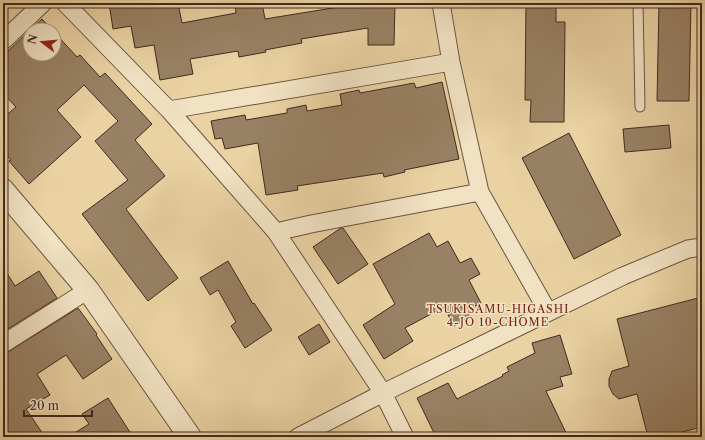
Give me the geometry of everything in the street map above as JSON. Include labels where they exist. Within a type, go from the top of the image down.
[{"type":"street","points":[[3,41],[43,3]]},
{"type":"street","points":[[65,3],[169,110],[276,232],[383,392],[405,437]]},
{"type":"street","points":[[441,3],[451,62],[480,192],[548,312]]},
{"type":"street","points":[[169,110],[451,62]]},
{"type":"street","points":[[3,190],[88,290],[190,437]]},
{"type":"street","points":[[276,232],[318,222],[480,192]]},
{"type":"street","points":[[298,437],[383,392],[622,276],[688,249],[702,247]]},
{"type":"street","points":[[3,344],[88,290]]},
{"type":"lane","points":[[638,3],[640,107]]},
{"type":"building","points":[[109,3],[178,3],[182,23],[236,13],[235,3],[262,3],[265,19],[357,4],[395,4],[394,45],[368,45],[368,28],[301,39],[302,43],[239,57],[238,51],[190,59],[193,74],[160,80],[154,45],[135,48],[131,26],[113,29]]},
{"type":"building","points":[[526,3],[556,3],[556,22],[565,22],[564,122],[530,122],[531,100],[525,100]]},
{"type":"building","points":[[659,3],[691,3],[689,101],[657,101]]},
{"type":"building","points":[[22,38],[22,62],[62,62],[62,41],[77,57],[80,55],[100,77],[105,73],[152,124],[135,140],[165,176],[126,209],[178,278],[148,301],[82,214],[128,180],[95,141],[118,121],[84,85],[57,110],[81,137],[29,184],[9,161],[11,160],[3,150],[3,118],[16,107],[3,93],[3,56]]},
{"type":"building","points":[[442,82],[459,159],[404,170],[405,172],[384,177],[383,173],[297,186],[298,190],[266,195],[258,143],[225,149],[222,138],[215,139],[211,121],[245,115],[246,120],[287,113],[287,109],[306,105],[307,111],[342,105],[340,94],[359,90],[360,93],[414,83],[416,88]]},
{"type":"building","points":[[669,125],[671,148],[625,152],[623,129]]},
{"type":"building","points":[[569,133],[621,235],[574,259],[522,158]]},
{"type":"building","points":[[343,228],[368,264],[338,284],[313,247]]},
{"type":"building","points":[[429,233],[437,247],[448,241],[460,263],[471,258],[480,274],[469,280],[481,303],[467,311],[470,317],[454,326],[444,307],[405,328],[413,341],[384,359],[363,325],[395,304],[373,264]]},
{"type":"building","points":[[228,261],[253,304],[254,303],[272,330],[245,348],[231,326],[236,322],[218,290],[210,295],[200,278]]},
{"type":"building","points":[[3,267],[15,286],[39,271],[57,298],[3,332]]},
{"type":"building","points":[[702,297],[702,427],[670,435],[669,433],[648,437],[637,394],[619,399],[613,394],[609,386],[609,379],[612,371],[629,366],[617,319]]},
{"type":"building","points":[[78,308],[97,334],[96,335],[112,359],[83,379],[66,355],[37,374],[50,395],[26,409],[45,437],[3,437],[3,354]]},
{"type":"building","points":[[319,324],[330,342],[309,355],[298,337]]},
{"type":"building","points":[[560,335],[572,374],[560,377],[563,386],[546,391],[568,437],[436,437],[417,398],[448,383],[457,399],[503,376],[502,375],[509,371],[507,367],[535,353],[532,343]]},
{"type":"building","points":[[108,398],[133,437],[68,437],[89,424],[82,414]]},
{"type":"district","name":"TSUKISAMU-HIGASHI 4-JO 10-CHOME","points":[[498,315]]}]
